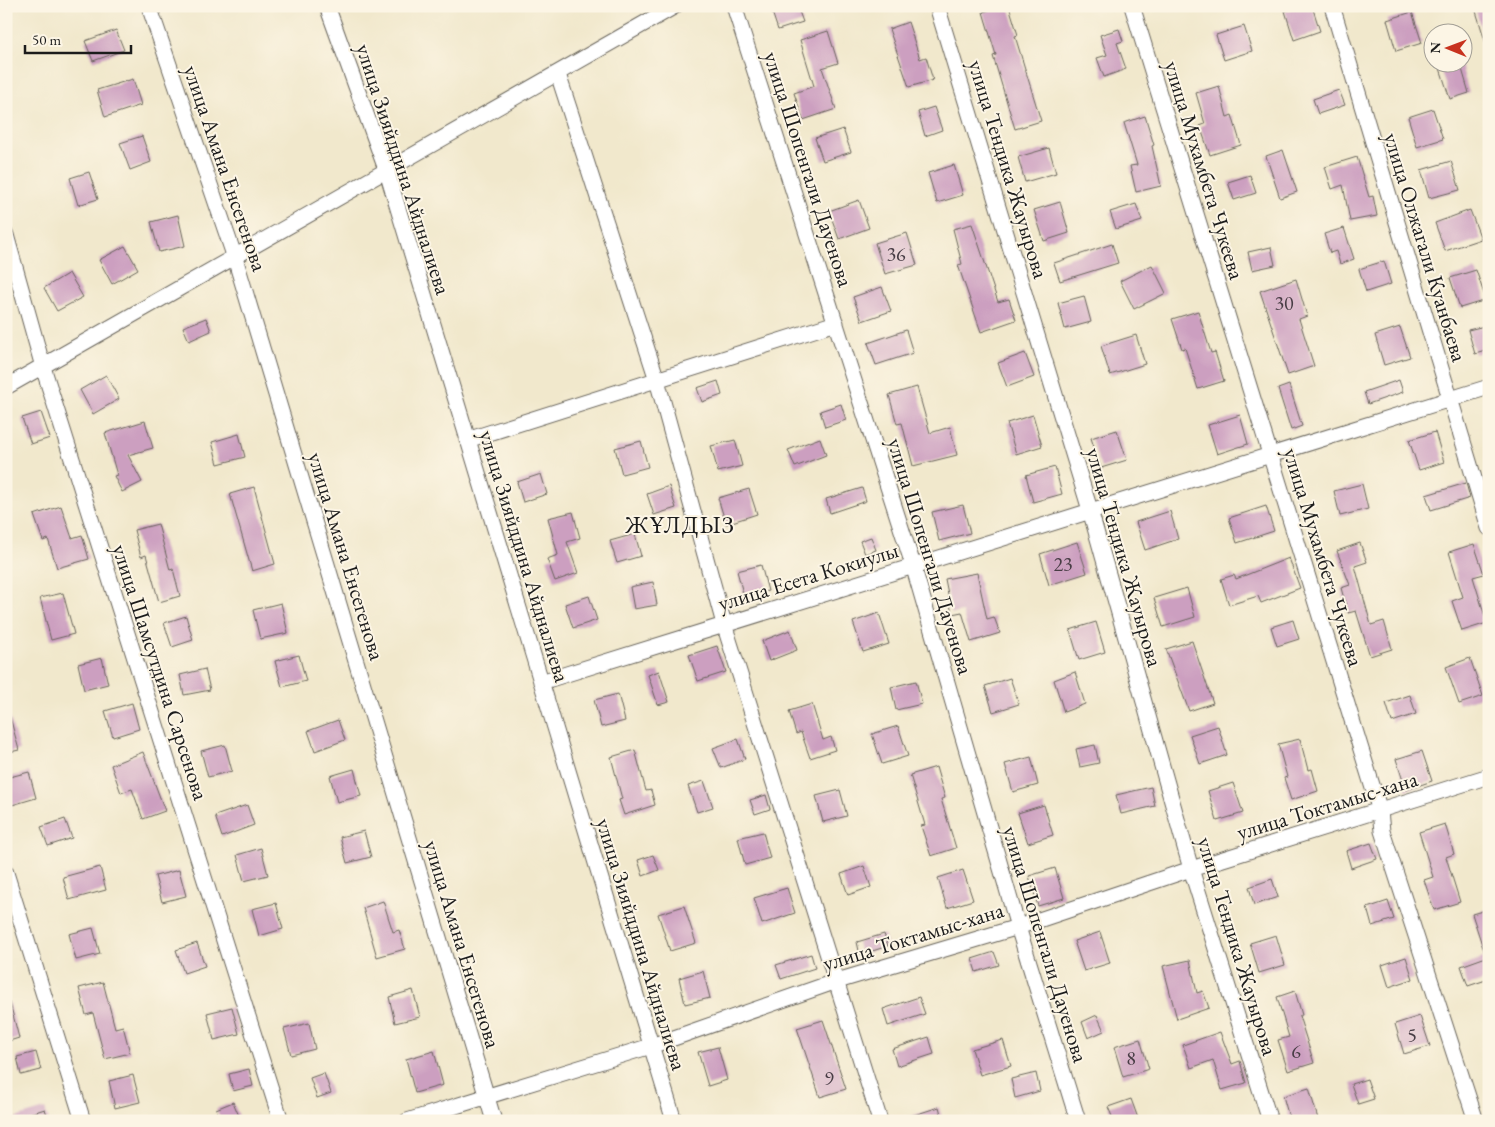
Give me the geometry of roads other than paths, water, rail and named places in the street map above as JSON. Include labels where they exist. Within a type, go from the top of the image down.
[{"type":"street","name":"улица Амана Енсегенова","points":[[148,6],[235,258],[494,1121]]},
{"type":"street","name":"улица Зияйддина Айдналиева","points":[[327,6],[387,172],[674,1121]]},
{"type":"street","points":[[6,387],[387,172],[675,6]]},
{"type":"street","name":"улица Шопенгали Дауенова","points":[[734,6],[913,565],[1018,927],[1078,1121]]},
{"type":"street","name":"улица Тендика Жауырова","points":[[937,6],[1090,510],[1191,869],[1270,1121]]},
{"type":"street","name":"улица Мухамбета Чукеева","points":[[1132,6],[1380,811],[1382,831],[1476,1121]]},
{"type":"street","name":"улица Олжагали Куанбаева","points":[[1332,6],[1489,528]]},
{"type":"street","points":[[558,74],[657,380],[724,624],[834,982],[880,1121]]},
{"type":"street","name":"улица Шамсутдина Сарсенова","points":[[6,235],[43,367],[280,1121]]},
{"type":"street","points":[[468,440],[836,323]]},
{"type":"street","name":"улица Есета Кокиулы","points":[[541,682],[1489,387]]},
{"type":"street","name":"улица Токтамыс-хана","points":[[407,1121],[652,1046],[834,982],[1018,927],[1191,869],[1489,776]]},
{"type":"street","points":[[6,873],[83,1121]]},
{"type":"district","name":"ЖҰЛДЫЗ","points":[[680,525]]}]
